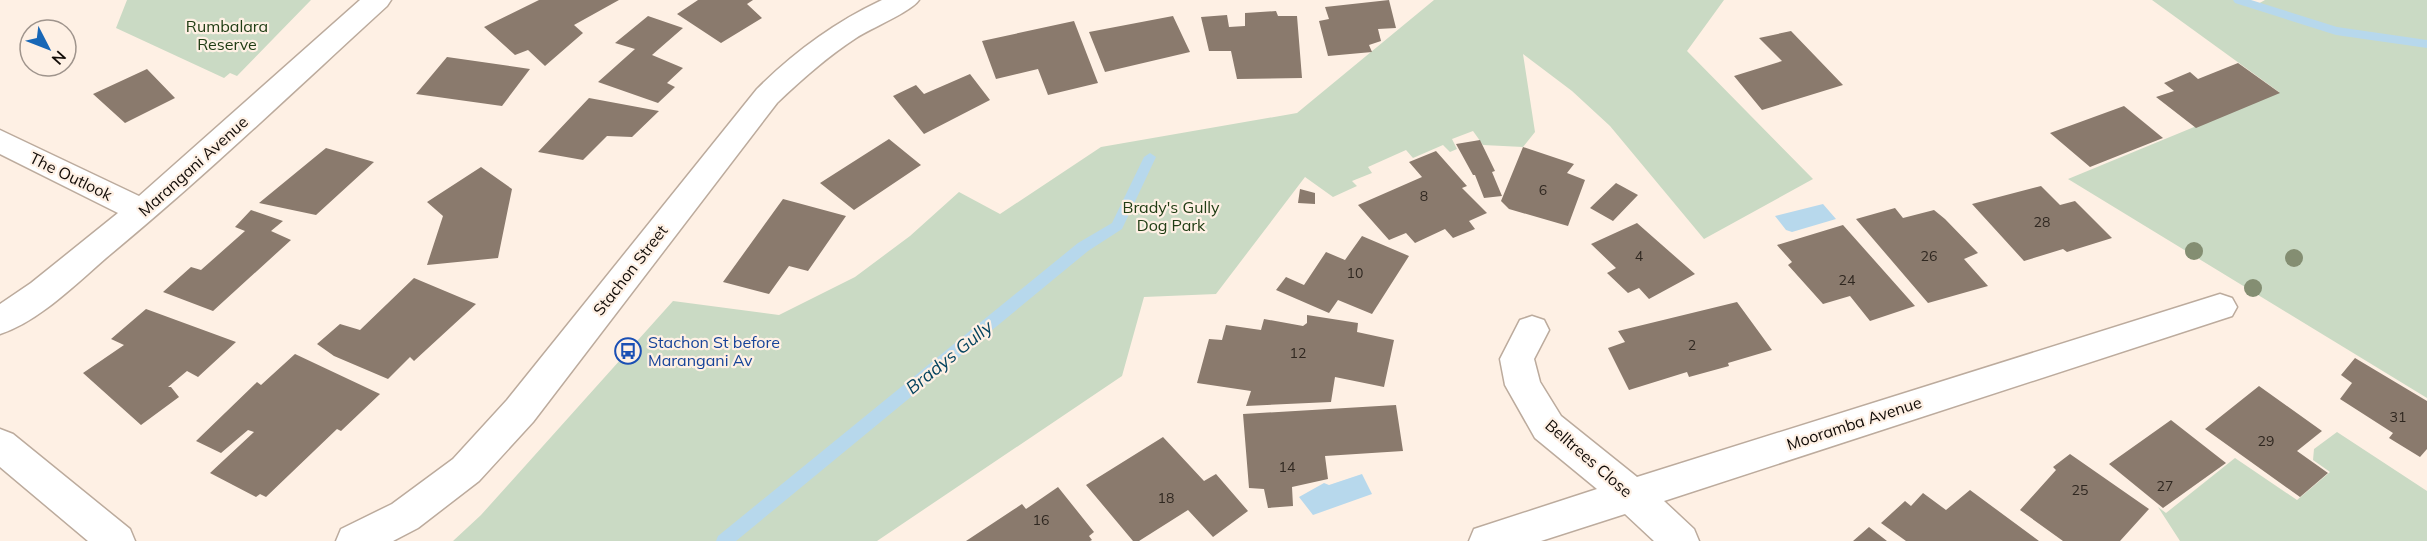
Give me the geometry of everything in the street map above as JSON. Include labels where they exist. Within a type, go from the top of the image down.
[{"type":"street","name":"Marangani Avenue","points":[[0,321],[43,292],[142,211],[377,0]]},
{"type":"street","name":"Stachon Street","points":[[355,541],[405,516],[466,470],[520,411],[767,96],[792,70],[835,37],[905,0]]},
{"type":"street","name":"The Outlook","points":[[0,141],[142,211]]},
{"type":"street","name":"Mooramba Avenue","points":[[1488,541],[2220,307]]},
{"type":"street","name":"Belltrees Close","points":[[1532,330],[1517,358],[1523,385],[1548,427],[1630,494],[1680,541]]},
{"type":"street","points":[[0,445],[116,541]]},
{"type":"green space","name":"Rumbalara Reserve","points":[[127,0],[311,0],[237,76],[230,73],[224,78],[116,28]]},
{"type":"green space","name":"Brady's Gully Dog Park","points":[[1434,0],[1724,0],[1687,51],[1813,179],[1704,239],[1610,126],[1572,91],[1523,54],[1535,132],[1523,147],[1483,145],[1473,131],[1452,139],[1457,149],[1450,152],[1443,145],[1413,158],[1406,150],[1368,167],[1372,173],[1352,181],[1357,186],[1333,197],[1305,177],[1216,294],[1144,297],[1122,376],[877,541],[453,541],[481,515],[673,301],[779,315],[855,277],[910,236],[959,192],[1000,214],[1101,147],[1297,113]]},
{"type":"green space","points":[[2152,0],[2239,0],[2256,5],[2265,0],[2427,0],[2427,398],[2068,179],[2279,92]]},
{"type":"green space","points":[[2337,432],[2427,491],[2427,541],[2180,541],[2158,507],[2166,513],[2235,458],[2297,500],[2330,472],[2313,460],[2314,449]]},
{"type":"water","points":[[1823,204],[1836,219],[1792,232],[1786,230],[1775,216]]},
{"type":"water","points":[[1362,474],[1372,494],[1313,515],[1299,497],[1324,483],[1329,485]]},
{"type":"building","points":[[539,0],[619,0],[574,25],[583,33],[545,66],[528,50],[515,55],[484,27]]},
{"type":"building","points":[[698,0],[753,0],[747,4],[762,18],[721,43],[677,14]]},
{"type":"building","points":[[1389,0],[1396,28],[1378,29],[1381,41],[1369,45],[1372,52],[1328,56],[1319,21],[1329,19],[1325,7]]},
{"type":"building","points":[[1276,11],[1278,16],[1297,16],[1302,78],[1237,79],[1231,51],[1209,51],[1201,17],[1227,15],[1229,27],[1245,26],[1245,13]]},
{"type":"building","points":[[648,16],[683,28],[652,55],[683,68],[667,83],[675,87],[658,103],[598,82],[635,49],[615,43]]},
{"type":"building","points":[[1173,16],[1190,52],[1105,72],[1089,32]]},
{"type":"building","points":[[1074,21],[1098,83],[1048,95],[1038,69],[996,79],[982,41]]},
{"type":"building","points":[[1791,31],[1843,85],[1762,110],[1734,76],[1782,61],[1759,38]]},
{"type":"building","points":[[447,57],[530,69],[502,106],[416,94]]},
{"type":"building","points":[[2238,63],[2280,93],[2196,128],[2156,97],[2174,91],[2164,83],[2190,72],[2198,79]]},
{"type":"building","points":[[147,69],[175,98],[125,123],[93,94]]},
{"type":"building","points":[[970,74],[990,100],[924,134],[893,96],[916,85],[924,94]]},
{"type":"building","points":[[589,98],[659,111],[632,137],[607,136],[583,160],[538,152]]},
{"type":"building","points":[[2124,106],[2163,138],[2090,167],[2050,133]]},
{"type":"building","points":[[889,139],[921,165],[854,210],[820,183]]},
{"type":"building","points":[[1480,140],[1495,171],[1492,172],[1502,196],[1484,198],[1475,175],[1456,144]]},
{"type":"building","points":[[1523,147],[1574,164],[1567,173],[1585,180],[1568,226],[1509,209],[1501,201]]},
{"type":"building","points":[[326,148],[374,162],[316,215],[259,203]]},
{"type":"building","points":[[1436,151],[1467,186],[1462,188],[1487,213],[1469,221],[1475,229],[1453,238],[1445,229],[1415,243],[1406,233],[1389,240],[1358,205],[1422,177],[1409,162]]},
{"type":"building","points":[[481,167],[512,189],[498,258],[427,265],[443,216],[427,202]]},
{"type":"building","points":[[1616,183],[1638,195],[1613,221],[1590,208]]},
{"type":"building","points":[[2041,186],[2060,205],[2075,201],[2112,238],[2067,252],[2063,249],[2024,261],[1972,204]]},
{"type":"building","points":[[1300,189],[1315,193],[1315,204],[1298,203]]},
{"type":"building","points":[[783,199],[846,216],[808,271],[789,266],[769,294],[723,282]]},
{"type":"building","points":[[1895,208],[1903,218],[1934,210],[1945,219],[1978,253],[1964,259],[1988,286],[1928,303],[1856,219]]},
{"type":"building","points":[[251,210],[283,221],[271,231],[291,240],[213,311],[163,292],[191,267],[201,270],[245,231],[235,227]]},
{"type":"building","points":[[1637,223],[1695,274],[1649,299],[1639,288],[1628,293],[1607,273],[1616,268],[1591,244]]},
{"type":"building","points":[[1843,225],[1915,306],[1870,321],[1850,296],[1823,304],[1788,265],[1792,262],[1777,245]]},
{"type":"building","points":[[1362,236],[1409,256],[1372,314],[1338,300],[1329,313],[1276,290],[1286,277],[1304,285],[1326,252],[1345,260]]},
{"type":"building","points":[[414,278],[476,304],[414,361],[410,357],[388,379],[334,356],[317,344],[340,324],[360,330]]},
{"type":"building","points":[[1737,302],[1772,350],[1728,363],[1729,366],[1689,377],[1687,372],[1629,390],[1608,348],[1625,342],[1618,331]]},
{"type":"building","points":[[146,309],[236,342],[198,377],[187,371],[168,387],[171,387],[179,397],[141,425],[83,373],[124,345],[111,339]]},
{"type":"building","points":[[1307,315],[1358,323],[1357,332],[1394,340],[1384,387],[1335,377],[1331,402],[1246,406],[1251,391],[1197,383],[1209,339],[1222,340],[1226,325],[1261,330],[1264,319],[1303,326],[1307,323]]},
{"type":"building","points":[[295,354],[380,394],[341,431],[337,429],[266,497],[260,494],[256,497],[210,473],[254,432],[248,430],[221,453],[196,441],[257,382],[261,385]]},
{"type":"building","points":[[2355,358],[2427,401],[2427,449],[2420,457],[2389,438],[2393,433],[2340,399],[2352,383],[2341,375]]},
{"type":"building","points":[[2259,386],[2322,431],[2297,451],[2328,473],[2300,497],[2205,429]]},
{"type":"building","points":[[1396,405],[1403,451],[1325,456],[1328,479],[1292,487],[1293,506],[1268,508],[1264,489],[1249,488],[1243,414]]},
{"type":"building","points":[[2171,420],[2226,463],[2163,508],[2109,464]]},
{"type":"building","points":[[1163,437],[1204,481],[1216,474],[1248,511],[1213,537],[1188,510],[1139,541],[1133,541],[1086,485]]},
{"type":"building","points":[[2070,454],[2149,509],[2120,541],[2063,541],[2020,510],[2056,470],[2053,467]]},
{"type":"building","points":[[1058,487],[1094,532],[1089,536],[1092,540],[966,541],[1022,504],[1026,509]]},
{"type":"building","points":[[1970,490],[2039,541],[1906,541],[1881,523],[1905,501],[1911,506],[1923,493],[1946,510]]},
{"type":"building","points":[[1869,527],[1887,541],[1853,541]]},
{"type":"waterway","name":"Bradys Gully","points":[[2239,0],[2336,31],[2427,44]]},
{"type":"waterway","name":"Bradys Gully","points":[[724,541],[1083,247],[1117,226],[1150,157]]},
{"type":"place","name":"Stachon St before Marangani Av","points":[[628,351]]}]
